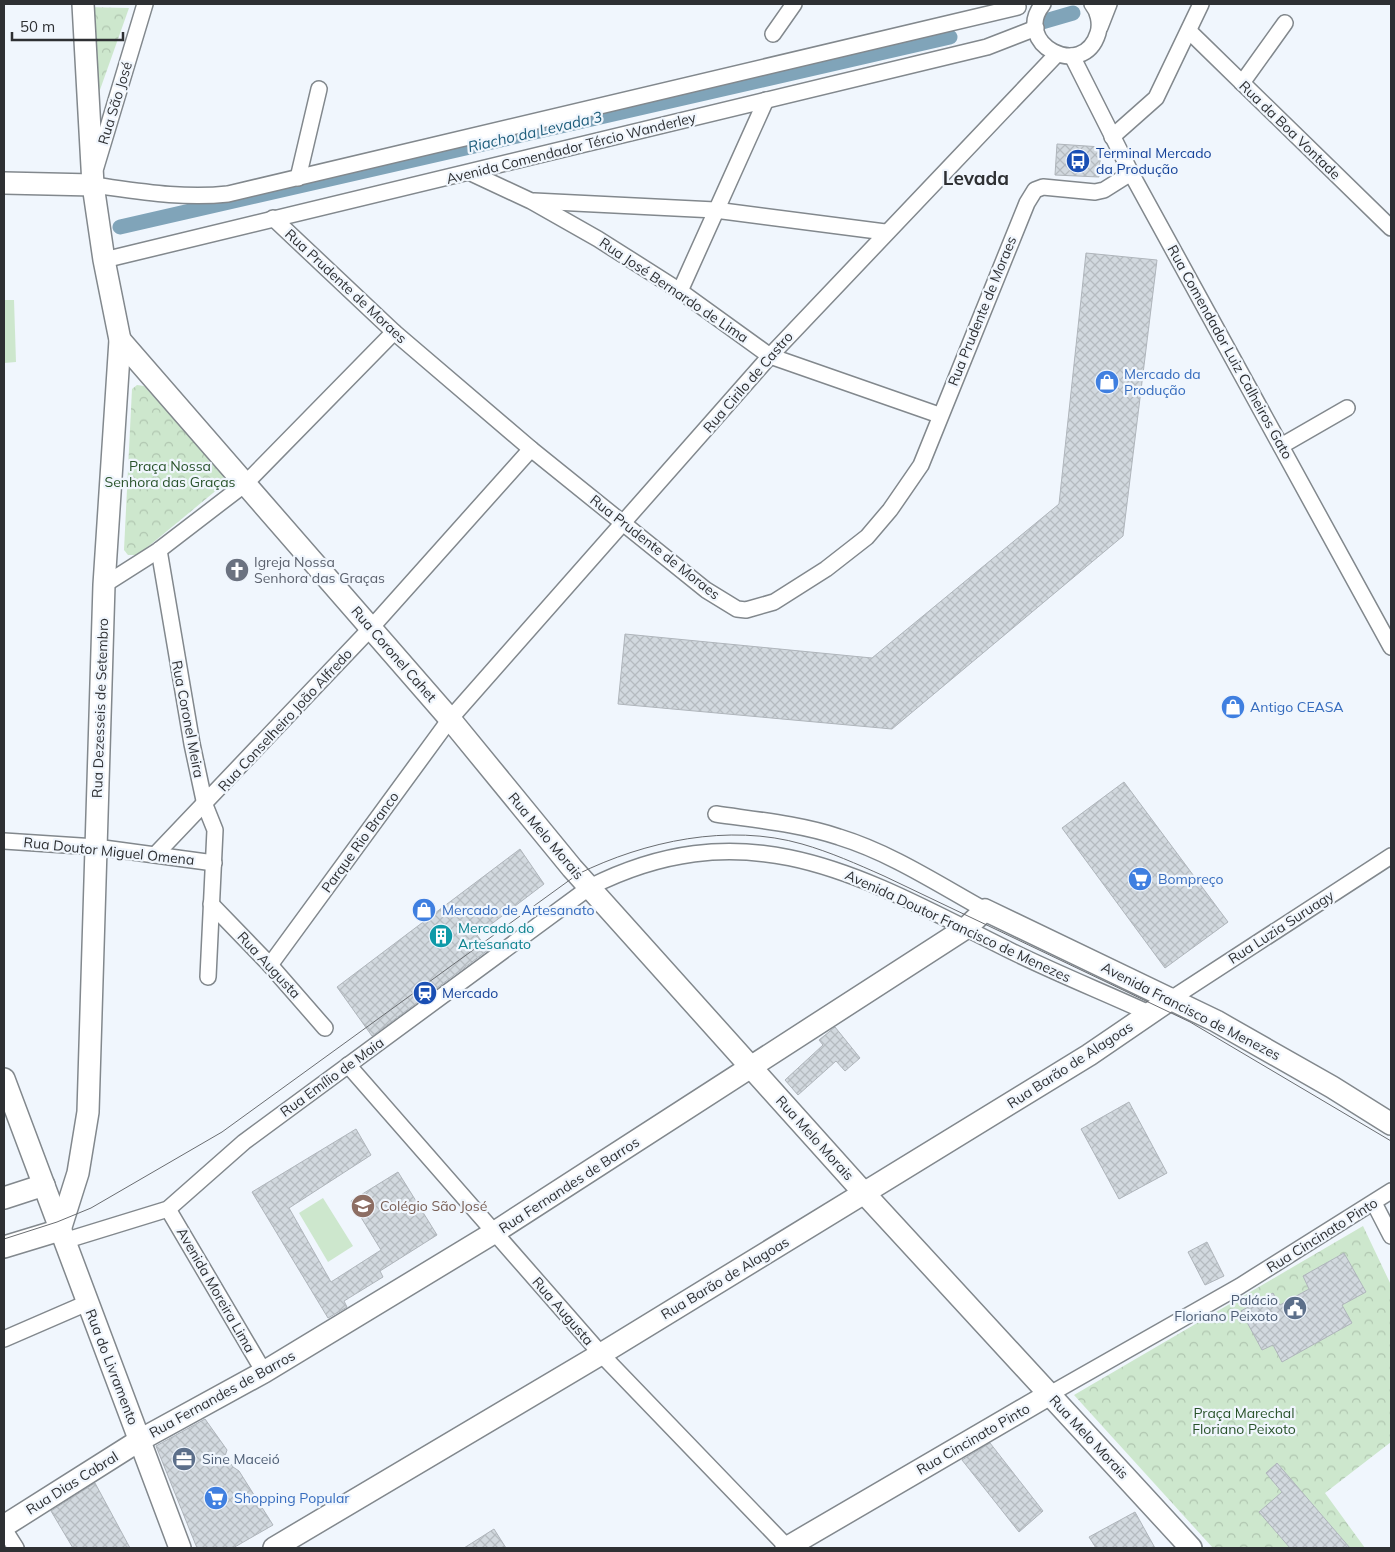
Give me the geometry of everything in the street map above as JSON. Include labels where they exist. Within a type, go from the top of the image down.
[{"type":"street","name":"Rua Dezesseis de Setembro","points":[[60,1231],[78,1173],[88,1112],[104,585],[120,340],[104,260],[93,179],[83,4]]},
{"type":"street","name":"Rua São José","points":[[93,179],[145,4]]},
{"type":"street","points":[[773,34],[794,4]]},
{"type":"street","points":[[1092,4],[1099,18],[1099,29]]},
{"type":"street","name":"Rua Cirilo de Castro","points":[[450,719],[770,356],[886,232],[1064,55],[1090,47],[1109,4]]},
{"type":"street","points":[[1112,138],[1156,98],[1190,32],[1201,4]]},
{"type":"street","points":[[4,183],[93,179],[200,197],[228,194],[1016,5],[1039,16]]},
{"type":"street","name":"Rua Comendador Luiz Calheiros Gato","points":[[1039,16],[1043,44],[1064,55],[1112,138],[1391,647]]},
{"type":"street","name":"Avenida Comendador Tércio Wanderley","points":[[104,260],[987,47],[1039,16]]},
{"type":"street","points":[[1242,83],[1285,23]]},
{"type":"street","name":"Rua da Boa Vontade","points":[[1190,32],[1391,228]]},
{"type":"street","points":[[298,178],[319,89]]},
{"type":"street","points":[[680,291],[766,100]]},
{"type":"street","name":"Rua José Bernardo de Lima","points":[[471,173],[531,201],[598,239],[680,291],[770,356],[939,415]]},
{"type":"street","name":"Rua Prudente de Moraes","points":[[273,218],[394,332],[531,449],[706,590],[737,609],[746,610],[774,602],[826,568],[867,536],[890,510],[920,465],[1027,203],[1035,190],[1043,187],[1094,192],[1104,190],[1131,173]]},
{"type":"street","points":[[531,201],[715,210],[886,232]]},
{"type":"street","points":[[104,585],[159,550],[245,484],[394,332]]},
{"type":"street","name":"Rua Coronel Cahet","points":[[120,340],[450,719]]},
{"type":"street","points":[[1281,446],[1347,408]]},
{"type":"street","name":"Rua Conselheiro João Alfredo","points":[[156,854],[205,805],[371,628],[531,449]]},
{"type":"street","name":"Rua Coronel Meira","points":[[159,550],[192,744],[205,805],[215,830],[208,977]]},
{"type":"street","name":"Rua Melo Morais","points":[[450,719],[590,887],[864,1193],[1191,1548]]},
{"type":"street","name":"Parque Rio Branco","points":[[270,965],[450,719]]},
{"type":"street","points":[[716,814],[838,836],[892,859],[985,910]]},
{"type":"street","name":"Rua Doutor Miguel Omena","points":[[4,841],[96,847],[214,863]]},
{"type":"street","name":"Avenida Doutor Francisco de Menezes","points":[[590,887],[619,872],[670,856],[712,851],[747,851],[794,857],[851,875],[1013,952],[1149,1013]]},
{"type":"street","name":"Rua Luzia Suruagy","points":[[1171,998],[1391,856]]},
{"type":"street","name":"Rua Emílio de Maia","points":[[60,1231],[168,1209],[244,1142],[590,887]]},
{"type":"street","name":"Rua Augusta","points":[[212,904],[270,965],[325,1028]]},
{"type":"street","name":"Rua Fernandes de Barros","points":[[140,1440],[264,1372],[495,1232],[966,928],[985,910]]},
{"type":"street","name":"Avenida Francisco de Menezes","points":[[985,910],[1171,998],[1332,1086],[1391,1124]]},
{"type":"street","name":"Rua Barão de Alagoas","points":[[274,1548],[601,1354],[1090,1055],[1171,998]]},
{"type":"street","name":"Rua Augusta","points":[[348,1065],[601,1354],[787,1548]]},
{"type":"street","name":"Rua do Livramento","points":[[4,1079],[180,1548]]},
{"type":"street","points":[[4,1198],[44,1185]]},
{"type":"street","name":"Rua Cincinato Pinto","points":[[787,1548],[1050,1394],[1240,1286],[1391,1191]]},
{"type":"street","points":[[1368,1207],[1382,1218],[1391,1236]]},
{"type":"street","name":"Avenida Moreira Lima","points":[[168,1209],[264,1372]]},
{"type":"street","points":[[4,1247],[60,1231]]},
{"type":"street","points":[[4,1339],[87,1303]]},
{"type":"street","name":"Rua Dias Cabral","points":[[4,1528],[140,1440]]},
{"type":"street","points":[[4,1528],[16,1548]]},
{"type":"green space","points":[[83,7],[129,8],[85,132]]},
{"type":"green space","points":[[4,300],[14,300],[16,362],[4,363]]},
{"type":"green space","name":"Praça Nossa Senhora das Graças","points":[[137,385],[144,386],[230,479],[138,555],[128,555],[124,550],[132,389]]},
{"type":"green space","points":[[323,1198],[353,1246],[328,1262],[299,1213]]},
{"type":"green space","name":"Praça Marechal Floriano Peixoto","points":[[1363,1226],[1391,1285],[1391,1442],[1325,1493],[1365,1548],[1213,1548],[1074,1395]]},
{"type":"building","name":"Terminal Mercado da Produção","points":[[1057,144],[1101,147],[1099,177],[1055,175]]},
{"type":"building","name":"Mercado da Produção","points":[[1086,253],[1157,260],[1123,536],[892,729],[618,704],[625,634],[872,658],[1059,504]]},
{"type":"building","points":[[1124,782],[1228,922],[1165,968],[1062,828]]},
{"type":"building","name":"Mercado do Artesanato","points":[[520,849],[544,884],[477,935],[488,950],[372,1036],[337,987]]},
{"type":"building","points":[[835,1027],[860,1058],[845,1071],[836,1061],[798,1095],[785,1080],[823,1045],[819,1040]]},
{"type":"building","points":[[1129,1102],[1167,1173],[1119,1199],[1081,1129]]},
{"type":"building","points":[[356,1129],[371,1155],[289,1208],[331,1282],[381,1250],[351,1201],[398,1172],[437,1235],[380,1271],[383,1277],[344,1301],[347,1307],[328,1318],[252,1192]]},
{"type":"building","points":[[1207,1242],[1224,1276],[1205,1285],[1188,1252]]},
{"type":"building","name":"Palácio Floriano Peixoto","points":[[1344,1253],[1366,1292],[1342,1305],[1352,1323],[1282,1362],[1273,1345],[1262,1350],[1241,1311],[1273,1293],[1280,1305],[1309,1289],[1303,1276]]},
{"type":"building","name":"Shopping Popular","points":[[205,1419],[227,1450],[225,1456],[233,1467],[239,1471],[273,1525],[233,1548],[197,1548],[156,1446]]},
{"type":"building","points":[[990,1443],[1043,1511],[1019,1532],[962,1460]]},
{"type":"building","points":[[1277,1463],[1350,1548],[1290,1548],[1259,1512],[1282,1492],[1266,1473]]},
{"type":"building","points":[[95,1483],[130,1548],[73,1548],[51,1511]]},
{"type":"building","points":[[1135,1512],[1155,1548],[1096,1548],[1089,1537]]},
{"type":"building","points":[[494,1529],[506,1548],[464,1548]]},
{"type":"waterway","name":"Riacho da Levada 3","points":[[1042,22],[1073,13]]},
{"type":"waterway","name":"Riacho da Levada 3","points":[[120,227],[950,37]]},
{"type":"tram line","points":[[4,1239],[57,1222],[91,1208],[222,1132],[578,874],[604,862],[659,844],[717,836],[746,835],[802,844],[833,854],[884,876],[1190,1022],[1391,1141]]},
{"type":"place","name":"Terminal Mercado da Produção","points":[[1078,161]]},
{"type":"place","name":"Mercado da Produção","points":[[1107,382]]},
{"type":"place","name":"Igreja Nossa Senhora das Graças","points":[[237,570]]},
{"type":"place","name":"Antigo CEASA","points":[[1233,707]]},
{"type":"place","name":"Bompreço","points":[[1140,879]]},
{"type":"place","name":"Mercado de Artesanato","points":[[424,910]]},
{"type":"place","name":"Mercado do Artesanato","points":[[441,936]]},
{"type":"place","name":"Mercado","points":[[425,993]]},
{"type":"place","name":"Colégio São José","points":[[363,1206]]},
{"type":"place","name":"Palácio Floriano Peixoto","points":[[1295,1308]]},
{"type":"place","name":"Sine Maceió","points":[[184,1459]]},
{"type":"place","name":"Shopping Popular","points":[[216,1498]]},
{"type":"district","name":"Levada","points":[[976,178]]}]
